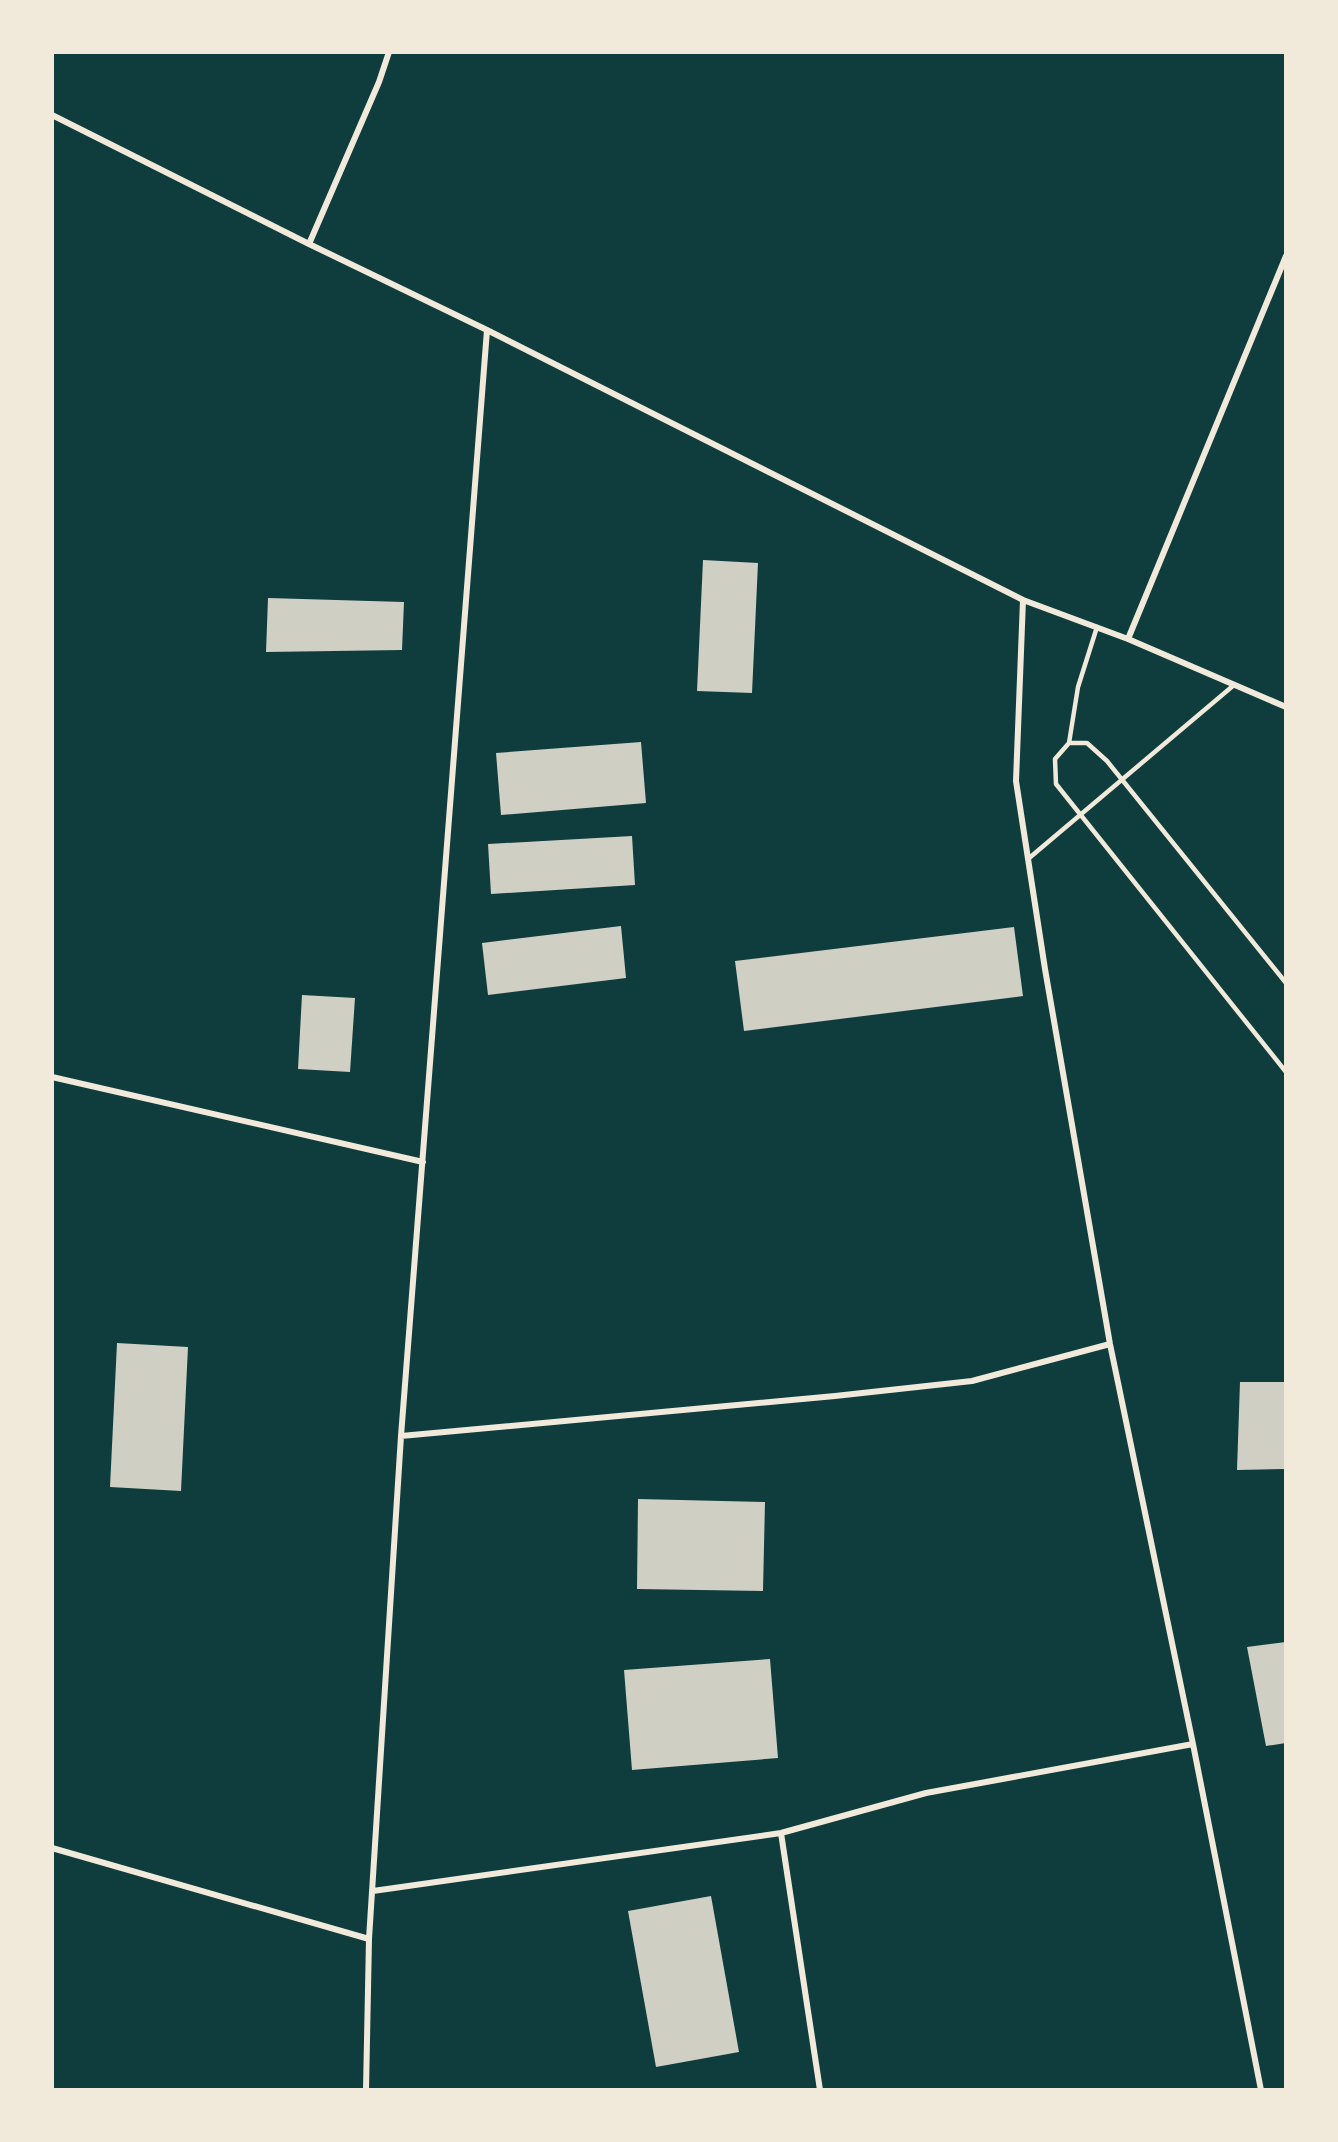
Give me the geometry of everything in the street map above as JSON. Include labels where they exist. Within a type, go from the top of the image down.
[{"type":"street","points":[[309,244],[379,82],[389,52]]},
{"type":"street","points":[[52,115],[487,330],[1023,600],[1128,639],[1286,708]]},
{"type":"street","points":[[1128,639],[1286,256]]},
{"type":"street","points":[[366,2090],[369,1939],[401,1436],[487,330]]},
{"type":"street","points":[[1023,600],[1016,781],[1047,980],[1110,1344],[1193,1744],[1261,2090]]},
{"type":"street","points":[[52,1077],[423,1162]]},
{"type":"street","points":[[401,1436],[972,1381],[1110,1344]]},
{"type":"street","points":[[373,1892],[781,1833],[926,1793],[1193,1744]]},
{"type":"street","points":[[781,1833],[820,2090]]},
{"type":"street","points":[[52,1848],[369,1939]]},
{"type":"lane","points":[[1097,627],[1078,687],[1069,743],[1055,759],[1056,784],[1286,1072]]},
{"type":"lane","points":[[1028,859],[1234,685]]},
{"type":"lane","points":[[1069,743],[1087,743],[1107,761],[1286,983]]},
{"type":"building","points":[[703,560],[758,563],[752,693],[697,691]]},
{"type":"building","points":[[268,598],[404,602],[402,650],[266,652]]},
{"type":"building","points":[[641,742],[646,803],[501,815],[496,753]]},
{"type":"building","points":[[632,836],[635,885],[491,894],[488,844]]},
{"type":"building","points":[[621,926],[626,978],[488,995],[482,943]]},
{"type":"building","points":[[1014,927],[1023,996],[744,1031],[735,961]]},
{"type":"building","points":[[302,995],[355,998],[350,1072],[298,1069]]},
{"type":"building","points":[[117,1343],[188,1347],[181,1491],[110,1487]]},
{"type":"building","points":[[1240,1382],[1286,1382],[1286,1469],[1237,1470]]},
{"type":"building","points":[[638,1499],[765,1502],[763,1591],[637,1589]]},
{"type":"building","points":[[1286,1642],[1286,1743],[1266,1746],[1247,1647]]},
{"type":"building","points":[[770,1659],[778,1758],[632,1770],[624,1670]]},
{"type":"building","points":[[711,1896],[739,2052],[656,2067],[628,1911]]}]
